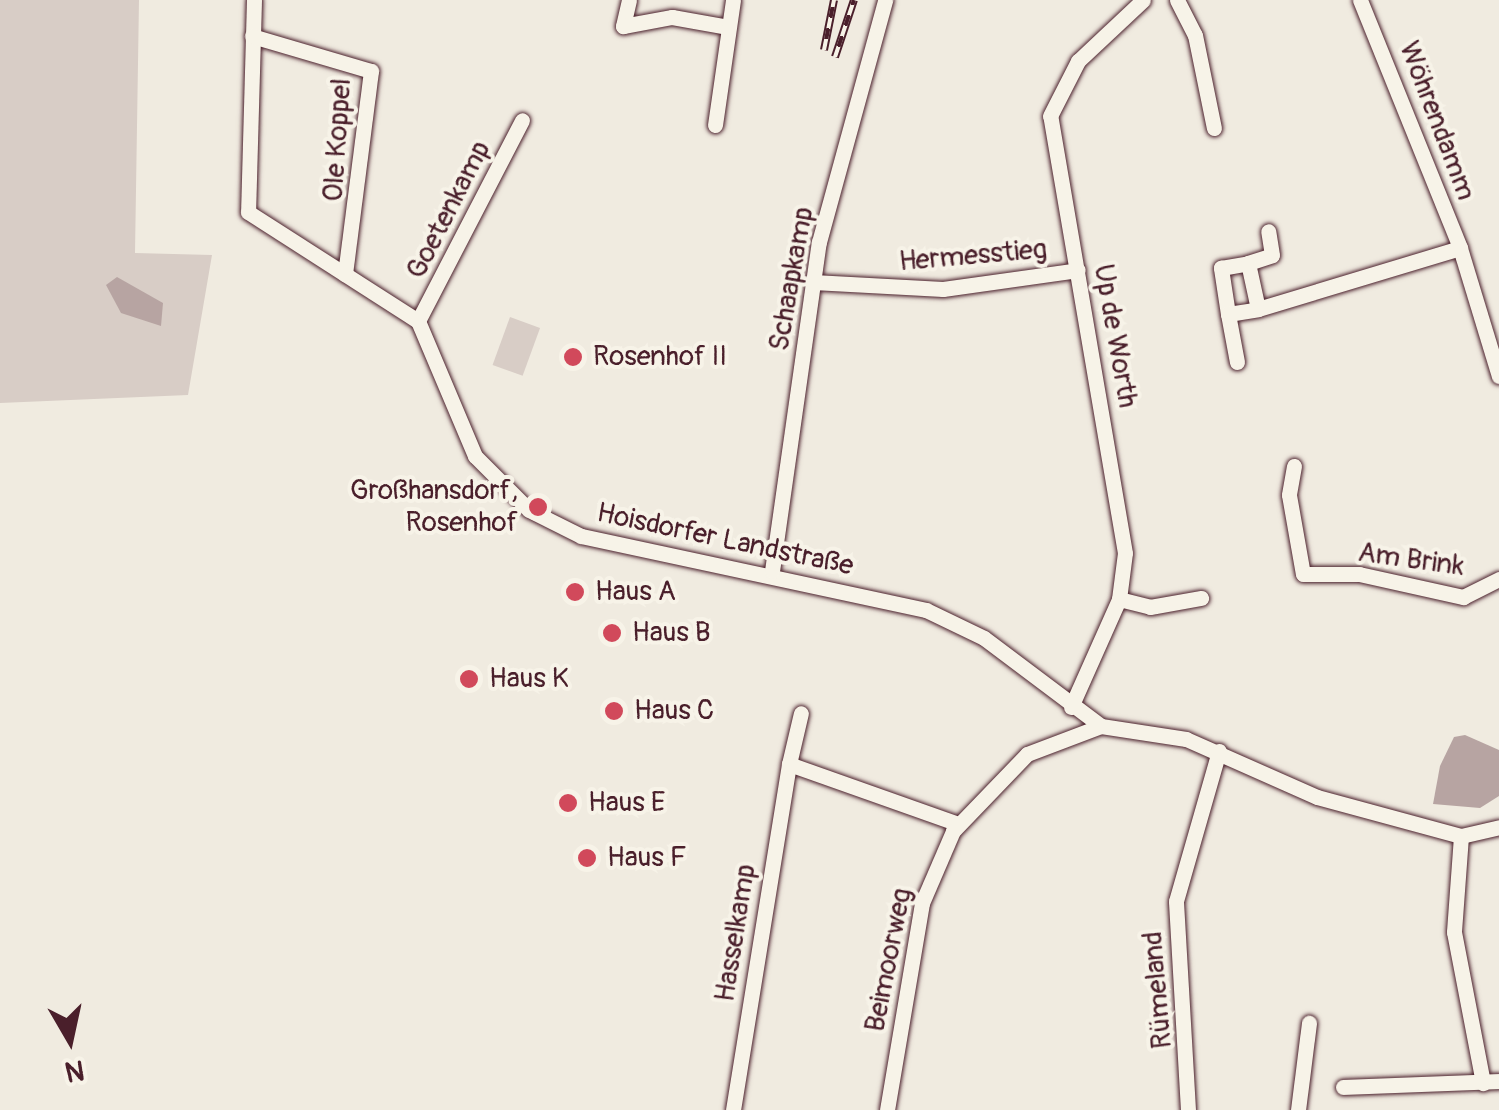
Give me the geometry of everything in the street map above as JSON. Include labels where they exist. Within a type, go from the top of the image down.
[{"type":"street","points":[[254,0],[248,212],[418,321]]},
{"type":"street","points":[[629,0],[623,26],[672,18],[728,26]]},
{"type":"street","points":[[715,124],[733,0]]},
{"type":"street","name":"Schaapkamp","points":[[772,571],[813,282],[885,0]]},
{"type":"street","points":[[1177,0],[1195,34],[1214,128]]},
{"type":"street","name":"Wöhrendamm","points":[[1360,0],[1460,248],[1499,376]]},
{"type":"street","name":"Up de Worth","points":[[1050,740],[1073,708],[1119,599],[1118,491],[1052,104],[1078,61],[1132,3]]},
{"type":"street","name":"Ole Koppel","points":[[252,36],[371,71],[346,274]]},
{"type":"street","name":"Goetenkamp","points":[[418,321],[522,120]]},
{"type":"street","points":[[1237,362],[1221,268],[1272,255],[1268,231]]},
{"type":"street","points":[[1228,314],[1258,310],[1460,248]]},
{"type":"street","points":[[1248,263],[1258,310]]},
{"type":"street","name":"Hermesstieg","points":[[813,282],[943,289],[1078,270]]},
{"type":"street","name":"Hoisdorfer Landstraße","points":[[418,321],[475,456],[529,510],[580,536],[772,571],[956,621],[1100,726],[1219,751],[1318,797],[1461,836],[1499,827]]},
{"type":"street","name":"Am Brink","points":[[1294,466],[1289,495],[1303,574],[1360,574],[1463,597],[1499,579]]},
{"type":"street","points":[[1119,599],[1150,607],[1202,598]]},
{"type":"street","name":"Hasselkamp","points":[[733,1110],[789,764],[801,712]]},
{"type":"street","name":"Beimoorweg","points":[[887,1110],[922,903],[958,824],[1001,774],[1050,740],[1100,726]]},
{"type":"street","name":"Rümeland","points":[[1188,1110],[1176,901],[1219,751]]},
{"type":"street","points":[[789,764],[958,824]]},
{"type":"street","points":[[1344,1087],[1491,1082],[1454,932],[1461,836]]},
{"type":"street","points":[[1298,1110],[1309,1023]]},
{"type":"shaded area","points":[[0,0],[139,0],[135,253],[212,255],[188,395],[0,403]]},
{"type":"shaded area","points":[[117,277],[163,303],[161,326],[121,313],[106,285]]},
{"type":"shaded area","points":[[510,317],[540,328],[523,376],[493,365]]},
{"type":"shaded area","points":[[1465,735],[1499,750],[1499,796],[1480,808],[1433,804],[1440,766],[1454,737]]},
{"type":"railway","points":[[824,50],[834,0]]},
{"type":"railway","points":[[835,57],[854,0]]},
{"type":"place","name":"Rosenhof II","points":[[573,357]]},
{"type":"place","name":"Großhansdorf, Rosenhof","points":[[538,507]]},
{"type":"place","name":"Haus A","points":[[575,592]]},
{"type":"place","name":"Haus B","points":[[612,633]]},
{"type":"place","name":"Haus K","points":[[469,679]]},
{"type":"place","name":"Haus C","points":[[614,711]]},
{"type":"place","name":"Haus E","points":[[568,803]]},
{"type":"place","name":"Haus F","points":[[587,858]]}]
